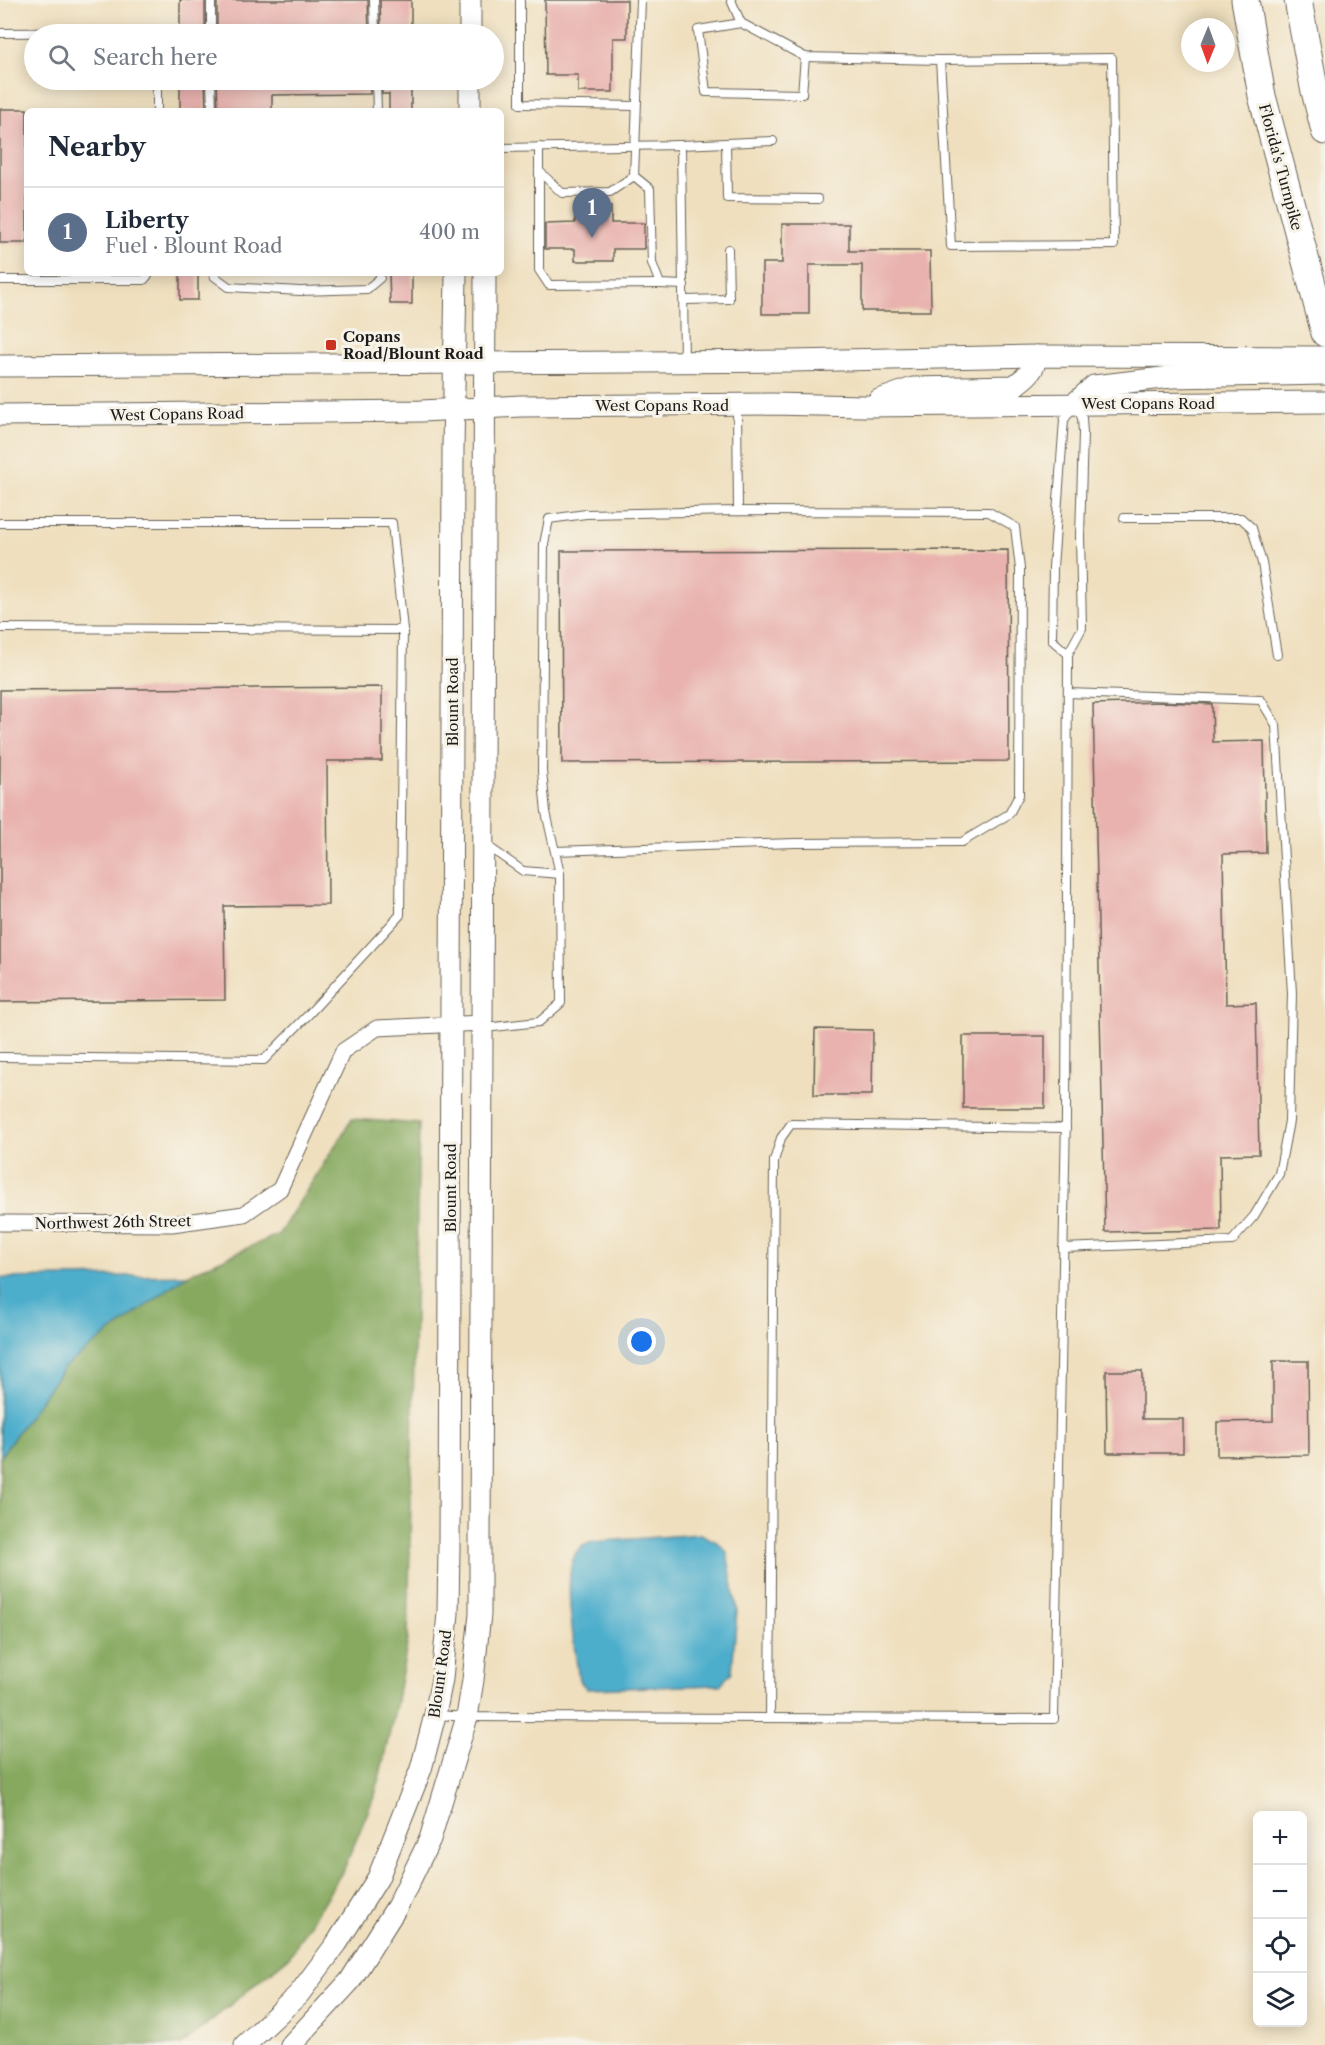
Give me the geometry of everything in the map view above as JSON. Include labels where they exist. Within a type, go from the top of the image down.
[{"type":"highway","name":"Florida's Turnpike","points":[[1245,0],[1262,96],[1322,322]]},
{"type":"highway","points":[[1298,0],[1314,87],[1325,131]]},
{"type":"street","points":[[470,0],[470,24]]},
{"type":"street","points":[[470,90],[470,108]]},
{"type":"street","name":"Blount Road","points":[[245,2045],[299,1994],[337,1943],[378,1878],[422,1769],[442,1679],[448,1613],[456,276]]},
{"type":"street","name":"Blount Road","points":[[291,2045],[350,1981],[398,1905],[430,1839],[467,1717],[473,1680],[480,1614],[486,276]]},
{"type":"street","points":[[0,366],[485,364],[1036,356],[1325,357]]},
{"type":"street","points":[[864,406],[913,388],[1014,386],[1028,376],[1035,364],[1036,356]]},
{"type":"street","points":[[1075,404],[1094,386],[1171,377],[1325,374]]},
{"type":"street","name":"West Copans Road","points":[[0,416],[737,404],[864,406],[1325,402]]},
{"type":"street","name":"Northwest 26th Street","points":[[0,1223],[172,1224],[244,1214],[280,1189],[343,1051],[377,1028],[482,1026]]},
{"type":"lane","points":[[211,0],[211,24]]},
{"type":"lane","points":[[374,0],[375,24]]},
{"type":"lane","points":[[520,0],[520,104],[636,106]]},
{"type":"lane","points":[[634,176],[641,0]]},
{"type":"lane","points":[[731,0],[741,23]]},
{"type":"lane","points":[[805,57],[802,94],[706,92],[698,30],[741,23],[805,57],[940,60],[1112,58],[1114,245],[951,246],[940,60]]},
{"type":"lane","points":[[0,33],[24,33]]},
{"type":"lane","points":[[157,90],[157,108]]},
{"type":"lane","points":[[212,90],[212,108]]},
{"type":"lane","points":[[376,90],[377,108]]},
{"type":"lane","points":[[504,148],[773,141]]},
{"type":"lane","points":[[726,143],[727,198],[818,199]]},
{"type":"lane","points":[[681,145],[685,300],[684,362]]},
{"type":"lane","points":[[539,147],[539,270],[549,285],[684,285]]},
{"type":"lane","points":[[539,171],[562,193],[610,192],[634,176]]},
{"type":"lane","points":[[634,176],[650,189],[652,263],[660,284]]},
{"type":"lane","points":[[685,300],[729,299],[728,249]]},
{"type":"lane","points":[[0,280],[144,280],[147,276]]},
{"type":"lane","points":[[214,276],[229,287],[300,291],[367,289],[380,276]]},
{"type":"lane","points":[[737,404],[738,511]]},
{"type":"lane","points":[[435,1715],[1054,1719],[1066,1128],[1068,654],[1082,628],[1080,536],[1083,433],[1082,418],[1075,404],[1064,420],[1053,567],[1052,640],[1068,654]]},
{"type":"lane","points":[[482,1026],[539,1022],[561,1002],[560,874],[546,812],[542,771],[544,544],[549,519],[586,514],[738,511],[989,512],[1015,527],[1020,569],[1019,795],[1009,814],[962,842],[795,843],[555,851]]},
{"type":"lane","points":[[1124,518],[1241,518],[1252,528],[1262,563],[1277,655]]},
{"type":"lane","points":[[0,523],[392,523],[403,630],[400,915],[308,1015],[264,1060],[0,1057]]},
{"type":"lane","points":[[0,628],[403,630]]},
{"type":"lane","points":[[1063,1248],[1232,1241],[1254,1216],[1279,1174],[1288,1121],[1292,993],[1276,725],[1261,700],[1068,693]]},
{"type":"lane","points":[[483,843],[523,871],[560,874]]},
{"type":"lane","points":[[770,1718],[774,1161],[781,1138],[791,1124],[1066,1128]]},
{"type":"green space","points":[[352,1119],[419,1124],[408,1639],[376,1792],[344,1869],[289,1957],[181,2045],[0,2045],[0,1456],[64,1367],[187,1275],[279,1234]]},
{"type":"water","points":[[187,1275],[64,1367],[0,1457],[0,1278]]},
{"type":"water","points":[[700,1534],[717,1542],[727,1552],[737,1610],[732,1672],[720,1685],[587,1689],[579,1680],[570,1612],[570,1573],[573,1559],[579,1549],[591,1542]]},
{"type":"building","points":[[180,0],[205,0],[205,24],[180,24]]},
{"type":"building","points":[[217,0],[368,0],[369,24],[217,24]]},
{"type":"building","points":[[380,0],[411,0],[411,24],[381,24]]},
{"type":"building","points":[[545,0],[627,0],[627,38],[613,38],[613,92],[578,92],[578,75],[546,75]]},
{"type":"building","points":[[180,90],[205,90],[206,108],[180,108]]},
{"type":"building","points":[[217,90],[370,90],[370,94],[272,95],[272,108],[218,108]]},
{"type":"building","points":[[382,90],[411,90],[411,108],[389,108],[389,94],[382,94]]},
{"type":"building","points":[[0,109],[24,109],[24,243],[0,243]]},
{"type":"building","points":[[575,206],[611,206],[611,223],[644,223],[644,249],[613,249],[613,261],[575,261],[575,249],[545,249],[545,224],[575,223]]},
{"type":"building","points":[[782,224],[849,224],[849,251],[930,251],[931,311],[862,311],[862,265],[809,265],[809,314],[762,314],[762,263],[782,263]]},
{"type":"building","points":[[180,276],[198,276],[198,300],[180,300]]},
{"type":"building","points":[[389,276],[412,276],[412,304],[390,304]]},
{"type":"building","points":[[1008,550],[1009,761],[562,763],[561,551]]},
{"type":"building","points":[[382,687],[382,761],[327,761],[328,905],[224,906],[225,1000],[0,1002],[0,690]]},
{"type":"building","points":[[1162,702],[1212,704],[1213,742],[1264,741],[1266,853],[1223,854],[1226,1004],[1256,1003],[1259,1154],[1220,1155],[1221,1230],[1105,1232],[1093,704]]},
{"type":"building","points":[[815,1029],[873,1030],[872,1095],[814,1095]]},
{"type":"building","points":[[963,1036],[1045,1036],[1045,1108],[963,1108]]},
{"type":"building","points":[[1273,1361],[1308,1361],[1309,1455],[1217,1456],[1217,1422],[1273,1421]]},
{"type":"building","points":[[1106,1371],[1142,1371],[1142,1419],[1183,1419],[1183,1453],[1107,1453]]},
{"type":"place","name":"Liberty","points":[[592,238]]},
{"type":"place","name":"Copans Road/Blount Road","points":[[331,345]]}]
